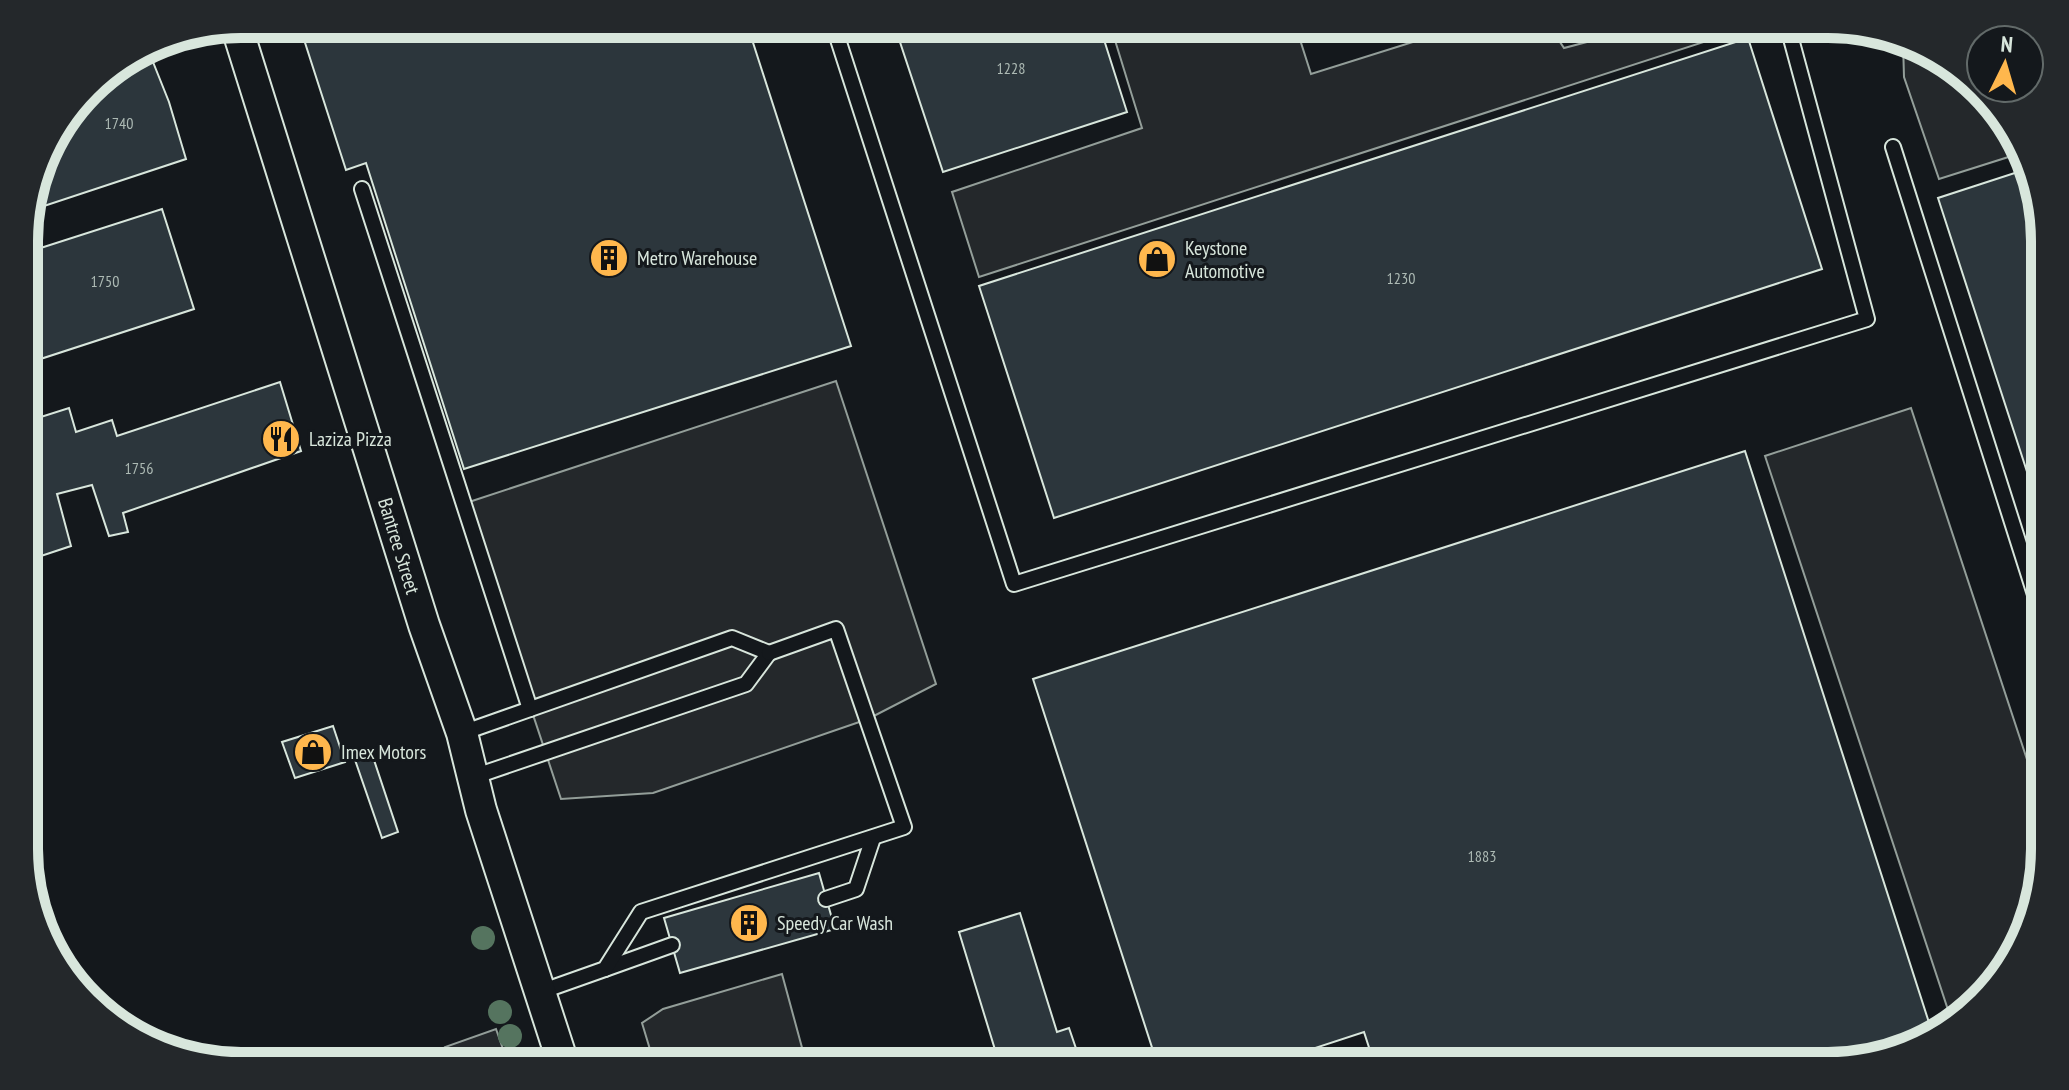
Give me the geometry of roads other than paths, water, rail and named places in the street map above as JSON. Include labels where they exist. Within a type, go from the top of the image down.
[{"type":"street","name":"Bantree Street","points":[[240,38],[419,610],[462,733],[481,810],[559,1052]]},
{"type":"lane","points":[[838,38],[1014,584],[1867,319],[1791,38]]},
{"type":"lane","points":[[1893,147],[2031,582]]},
{"type":"lane","points":[[362,189],[530,709]]},
{"type":"lane","points":[[473,777],[746,684],[769,653],[836,629],[904,827],[641,912],[605,969]]},
{"type":"lane","points":[[462,733],[732,638],[769,653]]},
{"type":"lane","points":[[826,899],[856,889],[873,838]]},
{"type":"lane","points":[[540,992],[672,945]]},
{"type":"place","name":"Metro Warehouse","points":[[609,258]]},
{"type":"place","name":"Keystone Automotive","points":[[1157,259]]},
{"type":"place","name":"Laziza Pizza","points":[[281,439]]},
{"type":"place","name":"Imex Motors","points":[[313,752]]},
{"type":"place","name":"Speedy Car Wash","points":[[749,923]]}]
